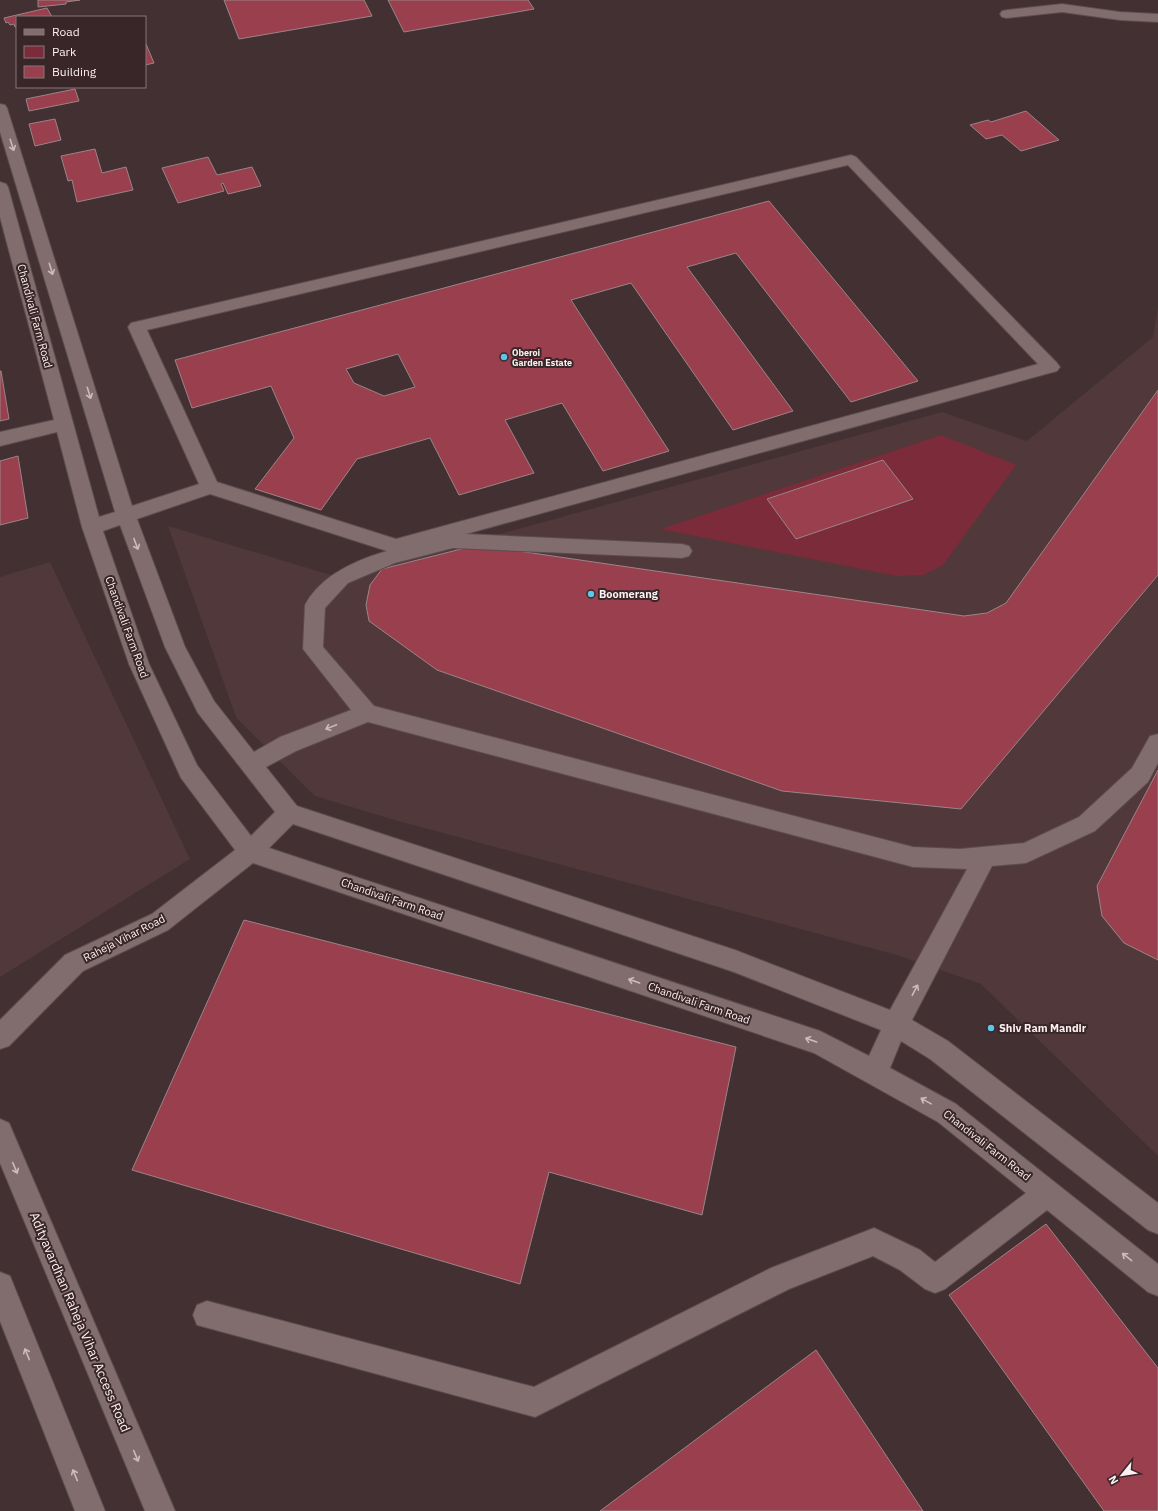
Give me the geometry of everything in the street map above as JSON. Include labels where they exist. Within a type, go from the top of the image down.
[{"type":"street","points":[[1007,14],[1062,8],[1120,16],[1158,18]]},
{"type":"street","points":[[0,108],[22,175],[126,516],[175,647],[206,707],[289,814],[735,961],[896,1024],[939,1050],[1158,1220]]},
{"type":"street","points":[[92,527],[210,487],[396,546],[1051,367],[850,160],[137,327],[210,487]]},
{"type":"street","points":[[0,179],[22,175]]},
{"type":"street","name":"Chandivali Farm Road","points":[[0,186],[92,527],[138,664],[189,771],[250,852],[820,1043],[947,1113],[1158,1282]]},
{"type":"street","points":[[0,439],[64,424]]},
{"type":"street","points":[[682,551],[453,541],[390,557],[341,578],[315,605],[312,649],[367,713],[913,857],[960,859],[1026,853],[1087,824],[1140,775],[1158,743]]},
{"type":"street","points":[[251,765],[288,744],[367,713]]},
{"type":"street","name":"Raheja Vihar Road","points":[[0,1037],[74,963],[160,922],[250,852],[289,814]]},
{"type":"street","points":[[875,1073],[896,1024],[985,857]]},
{"type":"street","name":"Adityavardhan Raheja Vihar Access Road","points":[[0,1132],[160,1511]]},
{"type":"street","points":[[207,1315],[535,1402],[781,1278],[874,1242],[910,1260],[935,1279],[1048,1193]]},
{"type":"street","points":[[0,1286],[90,1511]]},
{"type":"shaded area","points":[[1158,306],[1158,1156],[981,984],[897,955],[398,821],[315,796],[236,717],[168,526],[341,578],[942,412],[1027,441],[1153,337]]},
{"type":"shaded area","points":[[50,562],[190,859],[0,977],[0,577]]},
{"type":"green space","points":[[941,435],[1016,465],[943,565],[923,575],[897,576],[661,529]]},
{"type":"building","points":[[38,0],[80,0],[66,2],[66,4],[38,7]]},
{"type":"building","points":[[224,0],[364,0],[372,16],[239,39]]},
{"type":"building","points":[[388,0],[528,0],[534,9],[404,32]]},
{"type":"building","points":[[47,8],[51,16],[16,16],[16,27],[14,24],[10,25],[8,22],[6,23],[4,18]]},
{"type":"building","points":[[146,44],[154,63],[146,65]]},
{"type":"building","points":[[75,89],[79,101],[29,111],[26,99]]},
{"type":"building","points":[[1026,111],[1059,140],[1021,151],[1002,135],[986,139],[970,125],[988,120],[991,122]]},
{"type":"building","points":[[55,119],[61,140],[35,146],[29,124]]},
{"type":"building","points":[[95,149],[102,173],[126,167],[133,190],[77,202],[72,180],[68,181],[61,156]]},
{"type":"building","points":[[208,157],[217,175],[252,167],[261,186],[228,194],[223,183],[221,184],[224,191],[178,203],[162,168]]},
{"type":"building","name":"Oberoi Garden Estate","points":[[769,201],[918,381],[851,402],[736,253],[687,267],[793,411],[733,430],[631,283],[571,300],[669,451],[603,471],[562,403],[505,420],[534,473],[459,495],[430,438],[357,459],[321,510],[255,489],[294,438],[271,386],[192,408],[175,360]],"holes":[[[398,354],[415,387],[384,396],[354,383],[346,369]]]},
{"type":"building","points":[[0,371],[9,419],[0,421]]},
{"type":"building","name":"Boomerang","points":[[1158,390],[1158,575],[961,809],[782,791],[437,670],[369,621],[366,605],[370,585],[382,569],[477,545],[964,616],[987,613],[1006,603]]},
{"type":"building","points":[[18,456],[28,518],[0,525],[0,461]]},
{"type":"building","points":[[883,460],[913,499],[796,539],[767,499]]},
{"type":"building","points":[[1158,770],[1158,960],[1124,943],[1102,916],[1097,886]]},
{"type":"building","points":[[244,920],[736,1047],[702,1215],[549,1172],[520,1284],[132,1170]]},
{"type":"building","points":[[1046,1224],[1158,1368],[1158,1511],[1104,1511],[949,1295]]},
{"type":"building","points":[[816,1350],[923,1511],[600,1511]]},
{"type":"place","name":"Oberoi Garden Estate","points":[[504,357]]},
{"type":"place","name":"Boomerang","points":[[591,594]]},
{"type":"place","name":"Shiv Ram Mandir","points":[[991,1028]]}]
